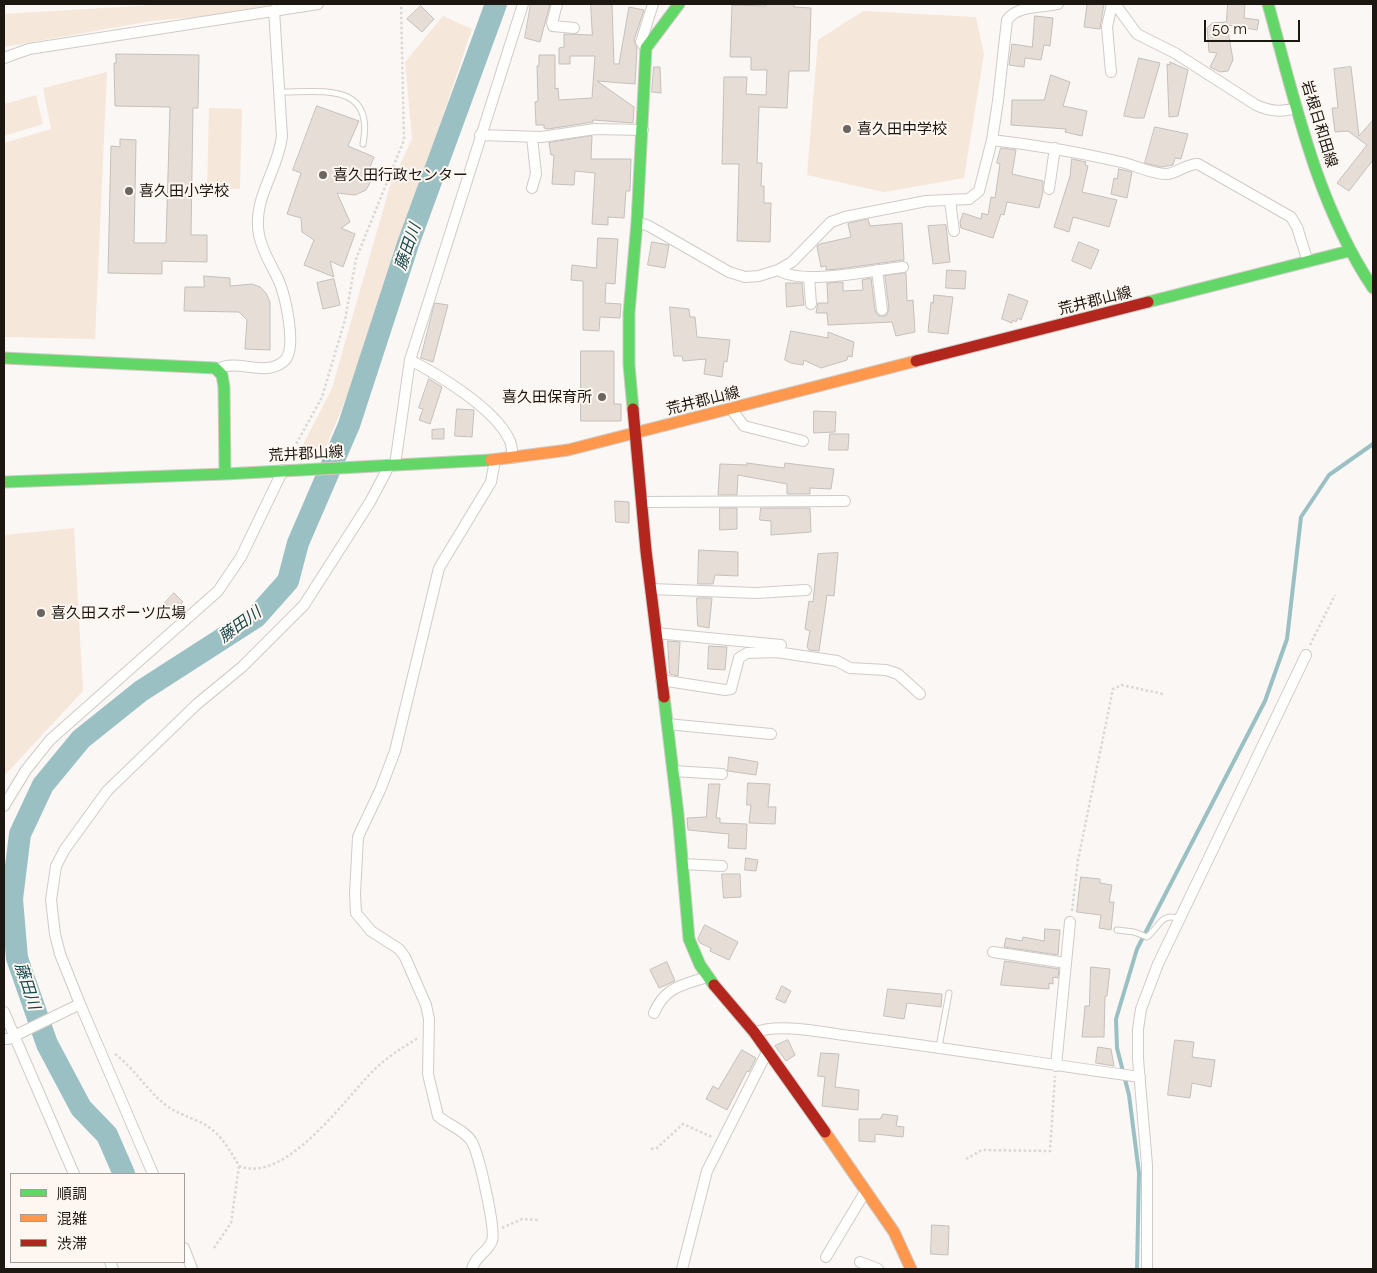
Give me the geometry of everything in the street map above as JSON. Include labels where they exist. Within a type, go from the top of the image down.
[{"type":"street","points":[[4,58],[29,49],[318,4]]},
{"type":"street","points":[[153,1173],[60,954],[54,934],[51,900],[56,866],[65,848],[107,791],[197,704],[242,667],[304,604],[392,466],[410,360],[523,4]]},
{"type":"street","points":[[557,4],[552,23],[553,26],[574,28]]},
{"type":"street","points":[[646,48],[641,42],[653,4]]},
{"type":"street","points":[[679,4],[646,48],[643,130],[629,313],[630,391],[689,939],[693,953],[707,977],[754,1033],[894,1232],[911,1269]]},
{"type":"street","points":[[637,222],[649,226],[729,272],[745,277],[758,276],[778,270],[792,262],[831,222],[845,217],[926,202],[964,201],[979,192],[992,140],[1007,20],[1020,10],[1058,4]]},
{"type":"street","points":[[1110,72],[1107,27],[1114,4]]},
{"type":"street","points":[[1114,4],[1137,34],[1199,68],[1256,106],[1266,110],[1282,112],[1297,108]]},
{"type":"street","name":"岩根日和田線","points":[[1268,4],[1297,108],[1326,199],[1349,251]]},
{"type":"street","points":[[4,358],[206,366],[218,369],[227,366],[274,368],[290,355],[291,334],[281,287],[263,248],[257,222],[261,194],[280,149],[282,128],[274,10]]},
{"type":"street","points":[[480,135],[552,137],[595,129],[643,130]]},
{"type":"street","points":[[532,137],[536,174],[532,188]]},
{"type":"street","points":[[992,140],[1055,148],[1124,162],[1164,174],[1171,173],[1190,164],[1198,164],[1291,217],[1297,227],[1308,262]]},
{"type":"street","points":[[1050,189],[1055,148]]},
{"type":"street","points":[[950,201],[954,231]]},
{"type":"street","points":[[1349,251],[1373,288]]},
{"type":"street","name":"荒井郡山線","points":[[4,482],[392,466],[495,460],[568,450],[1349,251]]},
{"type":"street","points":[[778,270],[789,276],[808,277],[903,267]]},
{"type":"street","points":[[877,270],[882,310]]},
{"type":"street","points":[[808,277],[810,304]]},
{"type":"street","points":[[410,360],[436,373],[494,418],[510,440],[513,458]]},
{"type":"street","points":[[218,369],[224,386],[226,474]]},
{"type":"street","points":[[731,410],[744,426],[803,441]]},
{"type":"street","points":[[472,1269],[476,1258],[491,1244],[493,1233],[490,1206],[472,1142],[438,1116],[428,1074],[427,1031],[429,1020],[426,1005],[405,957],[398,948],[371,931],[356,913],[354,894],[358,836],[381,788],[395,751],[439,568],[491,482],[495,460]]},
{"type":"street","points":[[4,806],[26,770],[50,740],[218,591],[241,557],[283,470]]},
{"type":"street","points":[[642,502],[845,501]]},
{"type":"street","points":[[650,589],[756,593],[806,590]]},
{"type":"street","points":[[656,633],[781,645]]},
{"type":"street","points":[[661,680],[725,690],[731,689],[739,658],[748,654],[776,652],[829,659],[850,668],[876,668],[898,674],[920,694]]},
{"type":"street","points":[[1146,1269],[1148,1165],[1140,1077],[1138,1029],[1141,1009],[1158,964],[1306,655]]},
{"type":"street","points":[[667,724],[771,734]]},
{"type":"street","points":[[672,771],[722,774]]},
{"type":"street","points":[[682,864],[722,866]]},
{"type":"street","points":[[1056,1066],[1070,922]]},
{"type":"street","points":[[994,952],[1066,963]]},
{"type":"street","points":[[654,1013],[666,993],[707,977]]},
{"type":"street","points":[[12,1036],[80,1004]]},
{"type":"street","points":[[4,1012],[12,1036],[74,1173]]},
{"type":"street","points":[[754,1033],[763,1029],[778,1028],[939,1047],[1056,1066],[1140,1077]]},
{"type":"street","points":[[682,1269],[707,1171],[767,1052]]},
{"type":"street","points":[[826,1257],[865,1192]]},
{"type":"street","points":[[185,1251],[192,1269]]},
{"type":"street","points":[[860,1262],[878,1269]]},
{"type":"lane","points":[[280,92],[318,92],[346,96],[360,105],[365,118],[363,144]]},
{"type":"lane","points":[[1117,930],[1134,932],[1147,937],[1154,932],[1162,918],[1167,916],[1180,919]]},
{"type":"lane","points":[[939,1047],[948,993]]},
{"type":"path","points":[[283,470],[322,397],[345,320],[356,259],[404,140],[401,4]]},
{"type":"path","points":[[1306,655],[1335,595]]},
{"type":"path","points":[[1070,922],[1078,860],[1113,689],[1122,685],[1163,694]]},
{"type":"path","points":[[239,1166],[250,1168],[264,1166],[300,1148],[322,1130],[384,1060],[427,1031]]},
{"type":"path","points":[[97,1044],[128,1064],[144,1084],[167,1106],[182,1115],[201,1122],[217,1134],[239,1166],[231,1223],[214,1248]]},
{"type":"path","points":[[966,1158],[982,1150],[1050,1151],[1056,1066]]},
{"type":"path","points":[[651,1149],[657,1148],[683,1124],[722,1142]]},
{"type":"path","points":[[493,1233],[522,1219],[539,1220]]},
{"type":"shaded area","points":[[169,4],[335,4],[152,21],[4,47],[4,14]]},
{"type":"shaded area","points":[[863,11],[976,17],[984,54],[964,178],[884,192],[807,175],[818,40]]},
{"type":"shaded area","points":[[443,16],[472,29],[358,370],[322,456],[299,453],[332,388],[390,186],[412,139],[405,62]]},
{"type":"shaded area","points":[[107,72],[95,339],[4,337],[4,143],[51,129],[43,88]]},
{"type":"shaded area","points":[[36,95],[43,124],[4,136],[4,104]]},
{"type":"shaded area","points":[[209,108],[242,109],[240,189],[207,188]]},
{"type":"shaded area","name":"喜久田スポーツ広場","points":[[74,528],[83,691],[4,776],[4,535]]},
{"type":"water","points":[[79,1106],[90,1112],[106,1126],[117,1143],[131,1173],[117,1173],[104,1139],[82,1119]]},
{"type":"building","points":[[531,4],[550,4],[540,42],[525,38]]},
{"type":"building","points":[[591,4],[612,4],[614,64],[619,64],[629,7],[644,10],[634,40],[637,48],[635,84],[597,81],[634,107],[633,123],[593,120],[593,122],[548,129],[544,128],[544,125],[536,125],[535,102],[538,101],[537,66],[539,66],[539,55],[555,55],[555,89],[558,88],[559,100],[592,98],[595,56],[570,56],[570,64],[559,64],[559,48],[564,47],[564,34],[592,35]]},
{"type":"building","points":[[766,4],[794,4],[794,7],[811,8],[809,71],[789,71],[787,108],[759,107],[757,163],[762,163],[761,186],[764,186],[764,203],[771,203],[770,242],[737,241],[739,164],[722,164],[724,77],[747,77],[746,94],[766,95],[767,70],[751,70],[751,57],[730,57],[732,5],[765,6]]},
{"type":"building","points":[[1104,4],[1100,29],[1084,27],[1087,5]]},
{"type":"building","points":[[1228,4],[1245,4],[1244,18],[1259,20],[1257,30],[1227,25],[1233,60],[1228,71],[1220,72],[1210,67],[1217,53],[1209,52],[1207,28],[1212,23],[1226,22]]},
{"type":"building","points":[[421,6],[434,19],[422,32],[407,19]]},
{"type":"building","points":[[1035,16],[1053,18],[1050,46],[1044,45],[1041,60],[1025,58],[1024,67],[1009,65],[1012,44],[1032,47]]},
{"type":"building","points":[[116,54],[199,55],[198,108],[193,108],[191,235],[207,235],[207,262],[162,261],[162,274],[108,273],[111,146],[120,147],[120,139],[136,140],[134,243],[166,243],[170,107],[115,106],[114,63],[116,63]]},
{"type":"building","points":[[1139,58],[1160,63],[1144,118],[1124,116]]},
{"type":"building","points":[[1170,62],[1188,70],[1178,116],[1169,117],[1167,64],[1170,65]]},
{"type":"building","points":[[654,67],[660,67],[661,93],[652,92]]},
{"type":"building","points":[[1351,67],[1359,136],[1373,120],[1373,160],[1349,191],[1337,183],[1367,145],[1348,131],[1335,132],[1332,108],[1338,108],[1334,69]]},
{"type":"building","points":[[1051,75],[1070,82],[1063,106],[1087,111],[1082,136],[1065,132],[1066,129],[1011,125],[1012,100],[1044,100]]},
{"type":"building","points":[[317,106],[359,121],[348,146],[374,157],[370,167],[370,183],[366,190],[355,195],[337,193],[350,222],[341,228],[355,234],[343,267],[330,261],[334,277],[304,265],[314,240],[302,232],[301,218],[287,214],[301,173],[293,170]]},
{"type":"building","points":[[1155,127],[1188,134],[1181,159],[1175,158],[1173,165],[1161,167],[1145,163]]},
{"type":"building","points":[[592,136],[591,159],[631,159],[630,191],[626,191],[624,218],[608,217],[608,225],[592,224],[595,173],[575,171],[574,185],[552,184],[554,155],[551,155],[549,143]]},
{"type":"building","points":[[1001,148],[1016,150],[1012,174],[1043,181],[1043,192],[1039,208],[1007,202],[1004,215],[1001,214],[993,238],[961,228],[960,222],[963,213],[981,219],[982,213],[988,215],[991,197],[995,198],[1000,164],[997,163]]},
{"type":"building","points":[[1072,159],[1086,162],[1085,165],[1088,166],[1082,192],[1117,200],[1109,227],[1073,217],[1069,232],[1054,227],[1070,176]]},
{"type":"building","points":[[1119,169],[1132,172],[1127,198],[1111,194],[1114,178],[1117,179]]},
{"type":"building","points":[[868,219],[870,226],[902,223],[904,260],[838,269],[826,270],[826,266],[821,267],[817,246],[851,237],[848,224]]},
{"type":"building","points":[[946,225],[950,262],[933,264],[928,226]]},
{"type":"building","points":[[598,238],[618,239],[615,284],[606,283],[605,303],[621,304],[620,318],[600,317],[599,331],[583,330],[583,281],[571,280],[572,265],[596,268]]},
{"type":"building","points":[[652,242],[669,245],[665,268],[648,265]]},
{"type":"building","points":[[1079,242],[1099,250],[1091,269],[1072,261]]},
{"type":"building","points":[[947,270],[966,271],[965,289],[946,288]]},
{"type":"building","points":[[906,273],[907,301],[913,300],[915,332],[896,336],[892,322],[828,325],[827,313],[816,313],[818,303],[828,303],[827,283],[843,282],[843,291],[863,290],[862,280],[871,278],[875,311],[879,316],[886,316],[889,309],[885,276]]},
{"type":"building","points":[[204,276],[230,278],[230,286],[252,284],[260,287],[266,293],[270,302],[270,350],[245,349],[247,320],[239,312],[184,311],[185,287],[204,287]]},
{"type":"building","points":[[334,279],[340,305],[323,309],[317,283]]},
{"type":"building","points":[[786,283],[802,283],[804,305],[787,307]]},
{"type":"building","points":[[1009,294],[1028,301],[1021,320],[1018,318],[1016,322],[1013,320],[1012,323],[1002,319]]},
{"type":"building","points":[[934,295],[953,297],[948,334],[928,332],[931,302],[933,303]]},
{"type":"building","points":[[435,303],[448,305],[433,362],[421,358]]},
{"type":"building","points":[[670,307],[689,309],[690,317],[695,317],[697,337],[730,340],[727,362],[724,361],[722,377],[704,374],[706,359],[683,361],[682,356],[674,356]]},
{"type":"building","points":[[791,331],[828,338],[828,332],[854,342],[852,357],[848,356],[847,360],[821,368],[804,360],[803,365],[791,363],[785,360]]},
{"type":"building","points":[[581,351],[614,351],[614,404],[621,404],[621,421],[581,421]]},
{"type":"building","points":[[429,379],[442,387],[430,424],[419,420],[423,409],[419,408]]},
{"type":"building","points":[[457,409],[474,410],[472,437],[455,436]]},
{"type":"building","points":[[814,411],[836,412],[835,432],[814,433]]},
{"type":"building","points":[[444,429],[444,439],[432,439],[432,430]]},
{"type":"building","points":[[830,434],[849,434],[848,450],[829,450]]},
{"type":"building","points":[[747,463],[784,468],[785,463],[834,469],[831,489],[810,488],[810,494],[787,494],[787,484],[738,475],[737,495],[718,495],[720,464],[747,465]]},
{"type":"building","points":[[615,501],[629,502],[629,523],[616,522]]},
{"type":"building","points":[[720,508],[737,508],[737,529],[720,530]]},
{"type":"building","points":[[761,508],[810,508],[811,532],[771,535],[771,521],[760,520]]},
{"type":"building","points":[[699,550],[738,552],[738,576],[715,575],[713,584],[698,584]]},
{"type":"building","points":[[838,553],[834,596],[827,595],[819,651],[809,650],[807,647],[810,631],[805,629],[809,601],[813,602],[818,554]]},
{"type":"building","points":[[174,593],[183,602],[174,611],[165,603]]},
{"type":"building","points":[[697,598],[712,598],[709,628],[698,626]]},
{"type":"building","points":[[668,641],[680,642],[678,676],[670,674]]},
{"type":"building","points":[[709,646],[727,647],[725,670],[708,669]]},
{"type":"building","points":[[729,757],[758,762],[756,775],[728,771]]},
{"type":"building","points":[[748,783],[770,784],[768,807],[776,807],[775,824],[749,823],[751,805],[747,805]]},
{"type":"building","points":[[709,784],[720,784],[716,818],[720,818],[720,823],[747,824],[746,849],[728,848],[729,834],[688,830],[687,818],[706,817]]},
{"type":"building","points":[[746,858],[758,860],[756,871],[745,870]]},
{"type":"building","points":[[722,874],[740,874],[741,897],[724,898]]},
{"type":"building","points":[[1081,877],[1100,879],[1100,883],[1112,885],[1109,902],[1114,902],[1111,930],[1099,928],[1101,915],[1077,912]]},
{"type":"building","points":[[705,925],[738,942],[729,960],[710,951],[711,948],[700,943],[698,939]]},
{"type":"building","points":[[1045,929],[1060,930],[1058,955],[1004,947],[1006,938],[1022,941],[1023,937],[1044,941]]},
{"type":"building","points":[[1005,961],[1059,969],[1058,978],[1053,977],[1053,984],[1049,983],[1049,989],[1001,985]]},
{"type":"building","points":[[667,962],[675,981],[659,988],[650,970]]},
{"type":"building","points":[[1091,967],[1110,969],[1107,996],[1105,996],[1104,1037],[1082,1037],[1085,1006],[1089,1006]]},
{"type":"building","points":[[782,986],[791,991],[785,1003],[776,999]]},
{"type":"building","points":[[888,989],[942,994],[941,1007],[907,1003],[904,1019],[884,1016]]},
{"type":"building","points":[[788,1040],[795,1055],[786,1061],[775,1046]]},
{"type":"building","points":[[1175,1040],[1194,1042],[1192,1057],[1215,1060],[1211,1087],[1192,1083],[1190,1098],[1168,1095]]},
{"type":"building","points":[[1098,1047],[1111,1049],[1114,1066],[1096,1063]]},
{"type":"building","points":[[742,1050],[756,1058],[749,1072],[747,1071],[727,1110],[706,1099],[713,1086],[718,1089]]},
{"type":"building","points":[[821,1053],[839,1054],[835,1087],[859,1090],[858,1110],[822,1106],[825,1077],[818,1076]]},
{"type":"building","points":[[883,1114],[898,1116],[896,1126],[904,1127],[903,1137],[875,1134],[875,1142],[859,1141],[859,1119],[880,1119]]},
{"type":"building","points":[[932,1225],[949,1226],[948,1255],[931,1254]]},
{"type":"waterway","name":"藤田川","points":[[124,1173],[107,1135],[81,1108],[47,1044],[17,958],[12,899],[20,834],[43,785],[81,739],[141,691],[256,617],[288,581],[298,543],[349,425],[408,244],[496,4]]},
{"type":"waterway","points":[[1137,1269],[1139,1173],[1129,1095],[1117,1048],[1116,1019],[1137,949],[1265,701],[1287,639],[1301,517],[1329,475],[1373,444]]},
{"type":"traffic: fast","points":[[633,409],[629,365],[629,313],[637,222],[646,48],[679,4]]},
{"type":"traffic: fast","points":[[1268,4],[1298,114],[1322,186],[1336,221],[1353,255],[1373,288]]},
{"type":"traffic: fast","points":[[1148,302],[1349,251]]},
{"type":"traffic: fast","points":[[4,358],[215,368],[222,375],[224,387],[225,474]]},
{"type":"traffic: fast","points":[[4,482],[225,474],[491,460]]},
{"type":"traffic: fast","points":[[664,697],[678,814],[689,939],[700,965],[714,985]]},
{"type":"traffic: slow","points":[[491,460],[568,450],[916,361]]},
{"type":"traffic: slow","points":[[825,1132],[894,1232],[911,1269]]},
{"type":"traffic: jam","points":[[916,361],[1148,302]]},
{"type":"traffic: jam","points":[[633,409],[646,551],[664,697]]},
{"type":"traffic: jam","points":[[714,985],[754,1032],[825,1132]]},
{"type":"place","name":"喜久田中学校","points":[[847,129]]},
{"type":"place","name":"喜久田行政センター","points":[[323,175]]},
{"type":"place","name":"喜久田小学校","points":[[129,191]]},
{"type":"place","name":"喜久田保育所","points":[[602,397]]},
{"type":"place","name":"喜久田スポーツ広場","points":[[41,613]]}]
